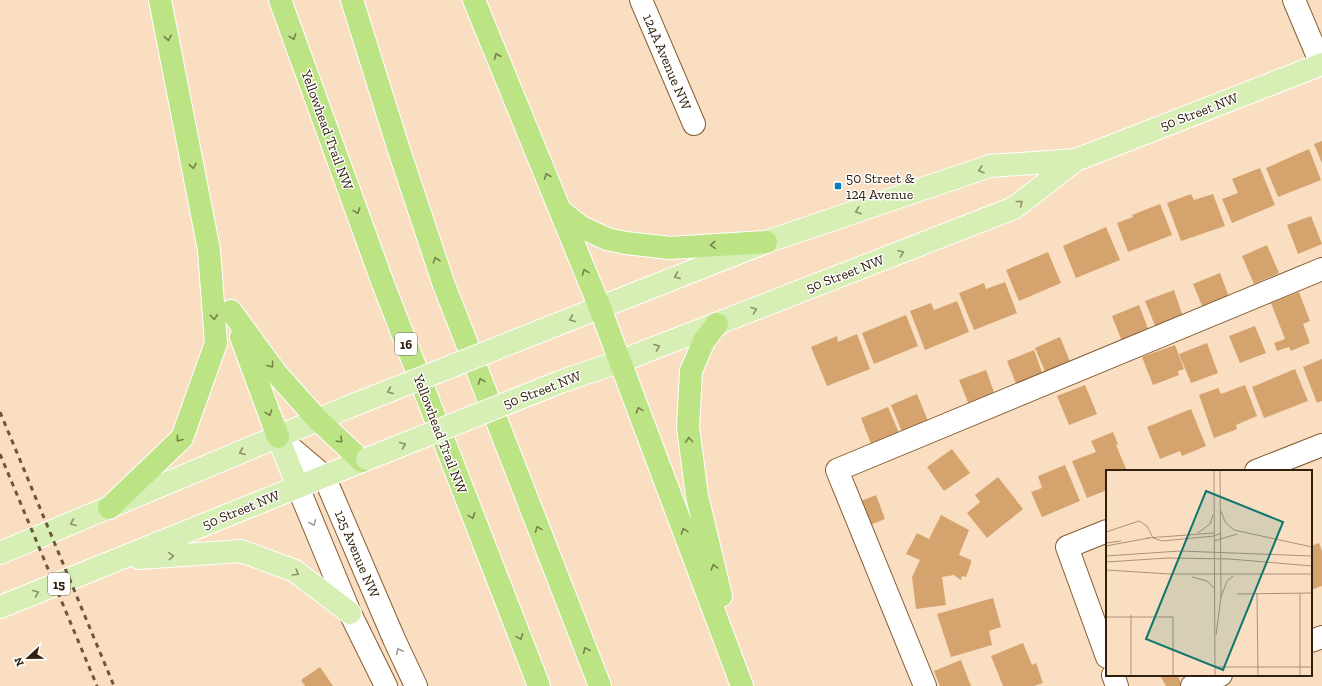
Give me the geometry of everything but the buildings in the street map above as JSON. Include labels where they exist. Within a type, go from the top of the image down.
[{"type":"highway","points":[[109,508],[182,438],[216,343],[209,250],[160,0]]},
{"type":"highway","name":"Yellowhead Trail NW","points":[[280,0],[385,288],[539,686]]},
{"type":"highway","points":[[352,0],[398,147],[444,285],[600,686]]},
{"type":"highway","points":[[474,0],[600,308],[743,686]]},
{"type":"highway","points":[[562,212],[581,227],[607,240],[626,243],[670,248],[766,242]]},
{"type":"highway","points":[[209,250],[278,437]]},
{"type":"highway","points":[[232,311],[276,373],[318,420],[365,460]]},
{"type":"highway","points":[[717,324],[704,341],[691,371],[688,427],[691,464],[703,527],[743,686]]},
{"type":"main road","name":"50 Street NW","points":[[0,607],[560,382],[621,362],[1014,208],[1076,160],[1322,64]]},
{"type":"main road","name":"50 Street NW","points":[[0,553],[346,408],[766,242],[990,166],[1076,160]]},
{"type":"main road","points":[[278,437],[298,487]]},
{"type":"main road","points":[[118,560],[241,551],[296,571],[350,613]]},
{"type":"street","name":"124A Avenue NW","points":[[641,0],[694,124]]},
{"type":"street","points":[[1294,0],[1322,64]]},
{"type":"street","points":[[925,686],[837,470],[1322,269]]},
{"type":"street","name":"125 Avenue NW","points":[[278,437],[324,476],[394,639],[416,686]]},
{"type":"street","points":[[1259,470],[1322,445]]},
{"type":"street","name":"125 Avenue NW","points":[[298,487],[350,613],[386,686]]},
{"type":"street","points":[[1106,531],[1067,547],[1106,654]]},
{"type":"street","points":[[1312,641],[1322,637]]},
{"type":"street","points":[[1113,676],[1117,686]]},
{"type":"street","points":[[1192,686],[1218,676]]},
{"type":"railway","points":[[0,412],[114,686]]},
{"type":"railway","points":[[0,454],[97,686]]},
{"type":"place","name":"50 Street & 124 Avenue","points":[[838,186]]}]
